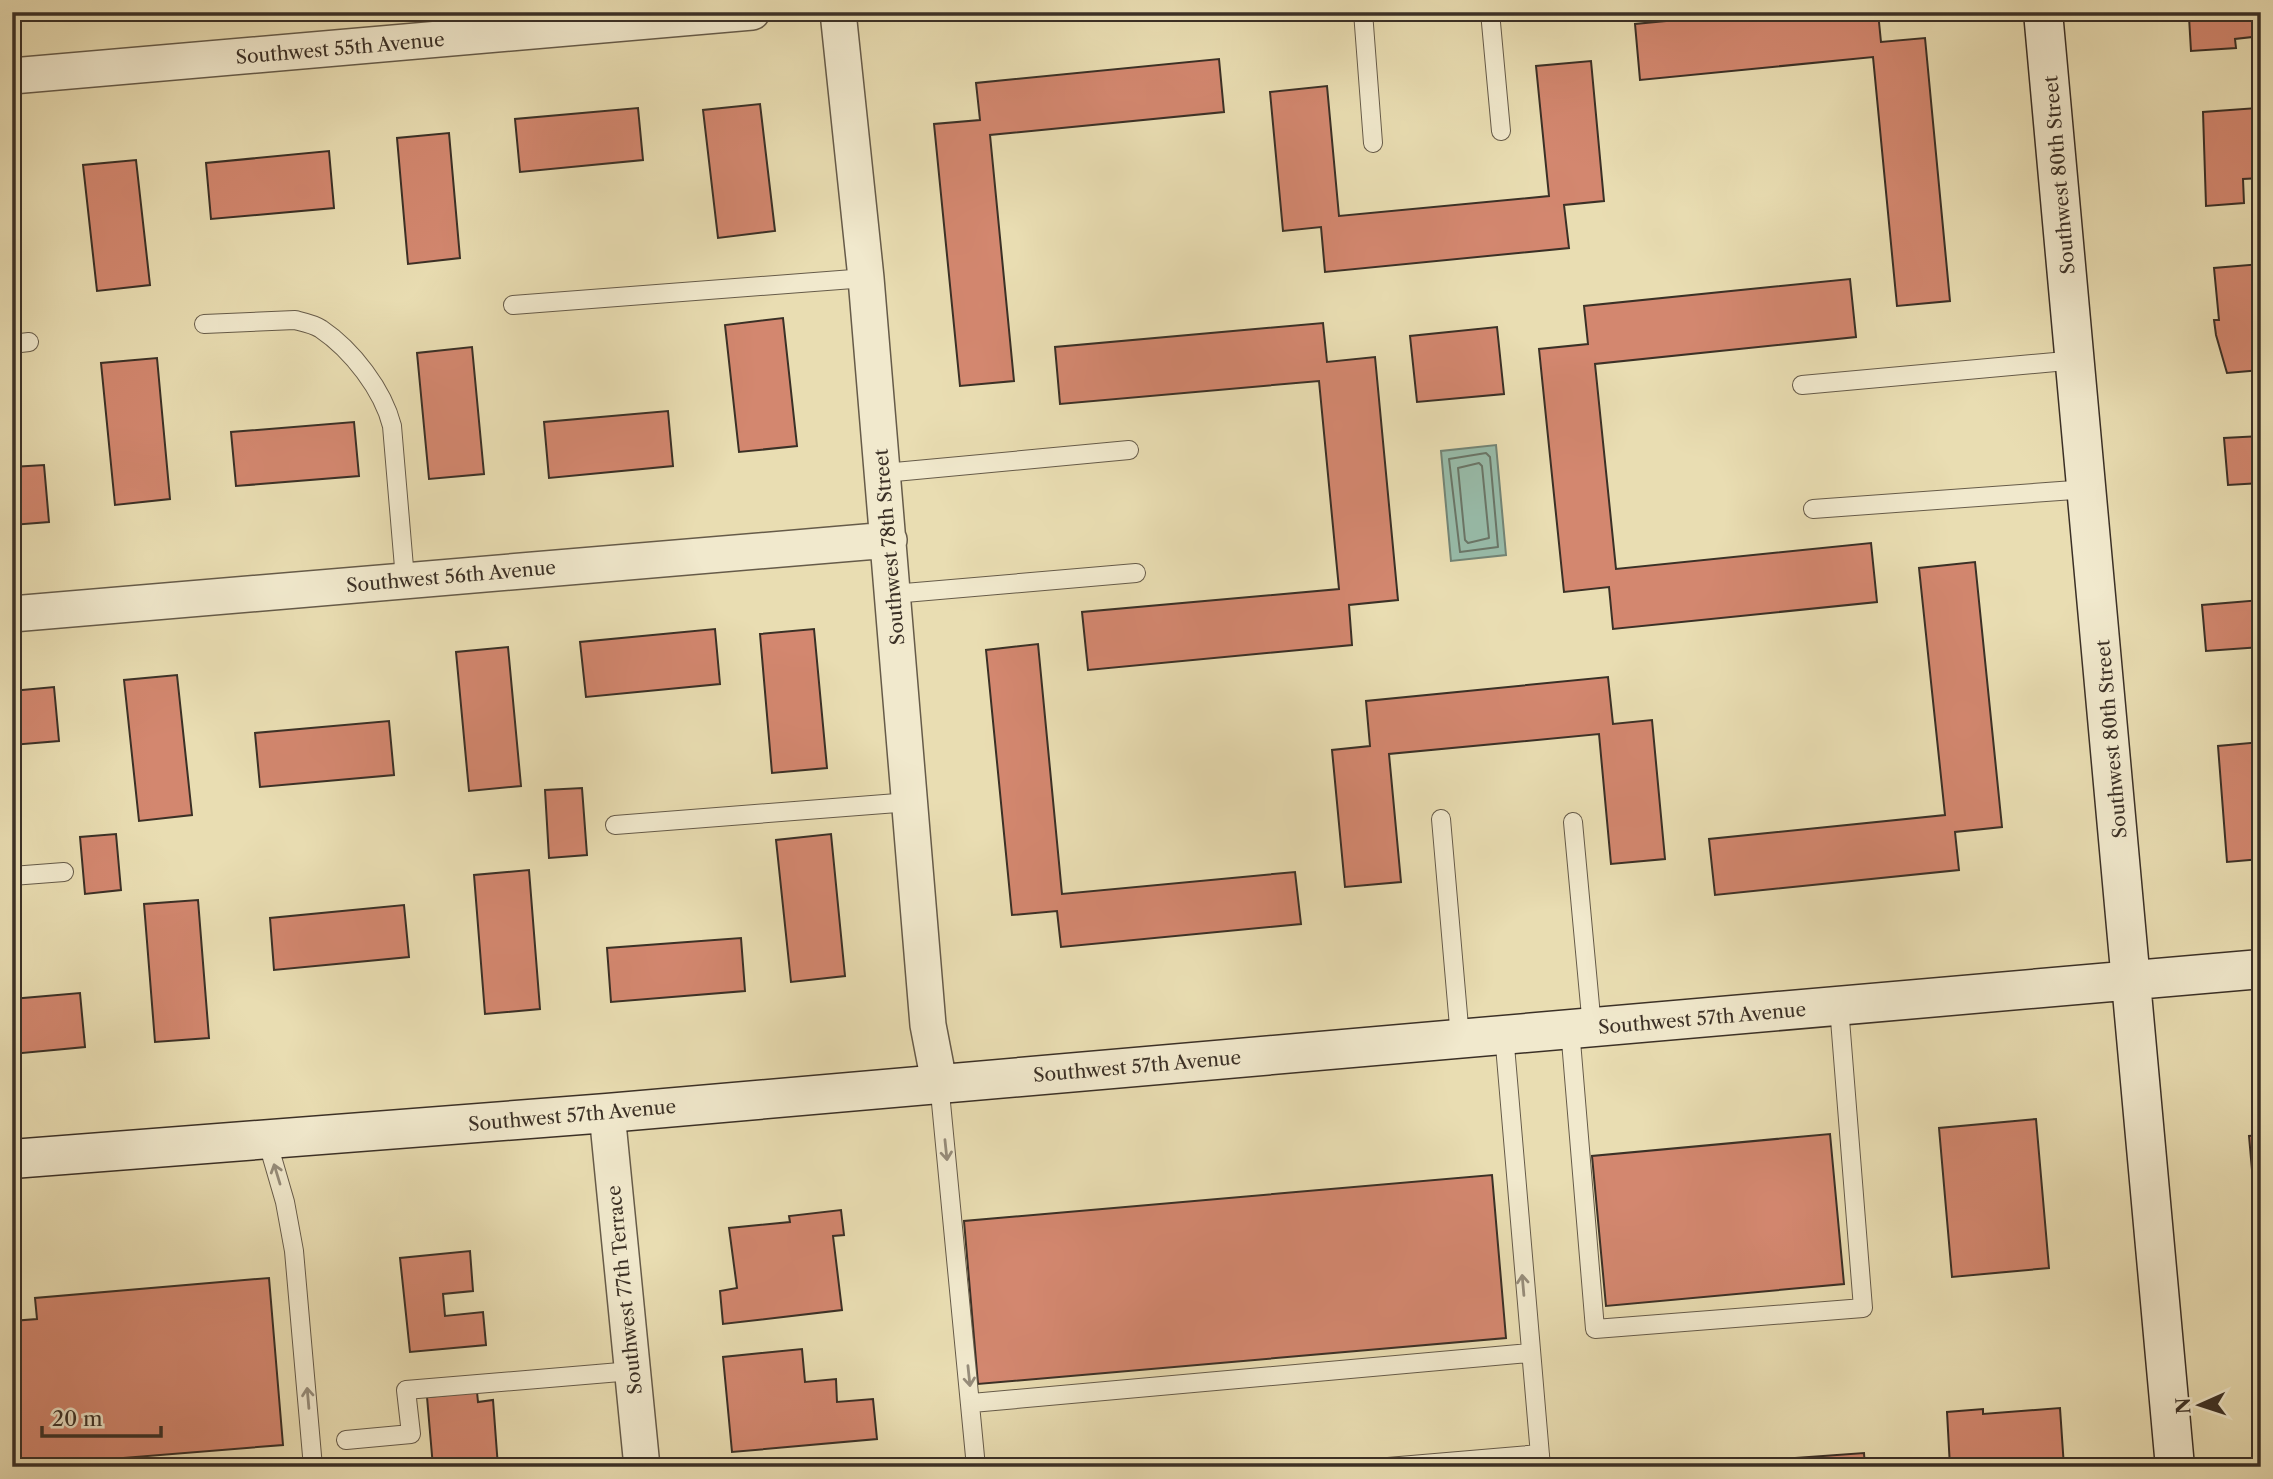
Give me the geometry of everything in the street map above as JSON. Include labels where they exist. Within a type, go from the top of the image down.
[{"type":"main road","name":"Southwest 80th Street","points":[[2043,12],[2077,360],[2175,1467]]},
{"type":"main road","name":"Southwest 57th Avenue","points":[[12,1159],[607,1113],[2261,969]]},
{"type":"street","name":"Southwest 55th Avenue","points":[[12,76],[751,12]]},
{"type":"street","name":"Southwest 78th Street","points":[[838,12],[884,473],[928,1025],[939,1082]]},
{"type":"street","name":"Southwest 56th Avenue","points":[[12,614],[889,540]]},
{"type":"street","name":"Southwest 77th Terrace","points":[[607,1113],[642,1467]]},
{"type":"lane","points":[[1363,12],[1373,143]]},
{"type":"lane","points":[[1490,12],[1501,131]]},
{"type":"lane","points":[[513,305],[866,278]]},
{"type":"lane","points":[[204,324],[295,320],[320,327],[361,368],[388,411],[405,579]]},
{"type":"lane","points":[[1802,385],[2077,360]]},
{"type":"lane","points":[[884,473],[1129,450]]},
{"type":"lane","points":[[1813,509],[2088,489]]},
{"type":"lane","points":[[893,594],[1136,573]]},
{"type":"lane","points":[[615,825],[910,802]]},
{"type":"lane","points":[[1441,818],[1460,1038]]},
{"type":"lane","points":[[1573,822],[1595,1329],[1863,1308],[1839,1007]]},
{"type":"lane","points":[[12,876],[64,872]]},
{"type":"lane","points":[[1388,1467],[1540,1460],[1504,1034]]},
{"type":"lane","points":[[939,1082],[972,1403],[976,1467]]},
{"type":"lane","points":[[267,1140],[285,1202],[294,1251],[312,1467]]},
{"type":"lane","points":[[972,1403],[1529,1353]]},
{"type":"lane","points":[[346,1440],[411,1434],[406,1390],[632,1371]]},
{"type":"water","points":[[1496,445],[1506,555],[1451,561],[1441,451]]},
{"type":"building","points":[[1760,12],[1878,12],[1881,42],[1925,38],[1950,301],[1897,306],[1873,57],[1640,80],[1635,24]]},
{"type":"building","points":[[2179,12],[2261,12],[2261,36],[2235,39],[2236,48],[2191,51],[2189,17],[2179,17]]},
{"type":"building","points":[[1219,59],[1224,112],[990,135],[1014,381],[960,386],[934,124],[980,120],[976,83]]},
{"type":"building","points":[[1591,61],[1604,201],[1564,205],[1569,248],[1325,272],[1321,227],[1283,231],[1270,92],[1327,86],[1339,216],[1549,196],[1536,66]]},
{"type":"building","points":[[760,104],[775,231],[718,238],[703,110]]},
{"type":"building","points":[[638,108],[643,160],[520,172],[515,119]]},
{"type":"building","points":[[2257,108],[2258,134],[2261,134],[2261,178],[2243,179],[2244,203],[2206,206],[2203,112]]},
{"type":"building","points":[[449,133],[460,258],[408,264],[397,138]]},
{"type":"building","points":[[329,151],[334,208],[211,219],[206,163]]},
{"type":"building","points":[[136,160],[150,285],[97,291],[83,165]]},
{"type":"building","points":[[12,161],[19,215],[12,215]]},
{"type":"building","points":[[2261,264],[2261,370],[2227,373],[2214,320],[2219,320],[2214,268]]},
{"type":"building","points":[[1850,279],[1856,337],[1595,364],[1616,569],[1871,543],[1877,602],[1613,629],[1609,587],[1564,592],[1539,349],[1588,344],[1584,306]]},
{"type":"building","points":[[783,318],[797,446],[739,452],[725,325]]},
{"type":"building","points":[[1323,323],[1327,362],[1375,357],[1398,600],[1349,605],[1352,645],[1088,670],[1082,612],[1339,589],[1319,381],[1060,404],[1055,347]]},
{"type":"building","points":[[1497,327],[1504,394],[1417,402],[1410,336]]},
{"type":"building","points":[[472,347],[484,474],[429,479],[417,353]]},
{"type":"building","points":[[157,358],[170,499],[115,505],[101,363]]},
{"type":"building","points":[[668,411],[673,466],[549,478],[544,422]]},
{"type":"building","points":[[354,422],[359,476],[236,486],[231,432]]},
{"type":"building","points":[[2261,436],[2261,483],[2228,485],[2224,438]]},
{"type":"building","points":[[44,465],[49,522],[12,525],[12,467]]},
{"type":"building","points":[[1975,562],[2002,827],[1955,832],[1959,870],[1715,895],[1709,839],[1945,815],[1919,568]]},
{"type":"building","points":[[2261,600],[2261,647],[2206,651],[2202,605]]},
{"type":"building","points":[[715,629],[720,684],[586,697],[580,642]]},
{"type":"building","points":[[814,629],[827,768],[772,773],[760,634]]},
{"type":"building","points":[[1038,644],[1062,894],[1295,872],[1301,924],[1061,947],[1057,911],[1012,915],[986,650]]},
{"type":"building","points":[[508,647],[521,786],[469,791],[456,652]]},
{"type":"building","points":[[177,675],[192,815],[139,821],[124,680]]},
{"type":"building","points":[[1608,677],[1613,724],[1652,720],[1665,859],[1611,864],[1599,734],[1389,754],[1401,882],[1345,887],[1332,750],[1370,746],[1366,701]]},
{"type":"building","points":[[54,687],[59,741],[12,745],[12,691]]},
{"type":"building","points":[[389,721],[394,775],[260,787],[255,733]]},
{"type":"building","points":[[2261,742],[2261,859],[2227,862],[2218,746]]},
{"type":"building","points":[[582,788],[587,855],[549,858],[545,790]]},
{"type":"building","points":[[116,834],[121,890],[85,894],[80,837]]},
{"type":"building","points":[[831,834],[845,976],[791,982],[776,840]]},
{"type":"building","points":[[529,870],[540,1009],[485,1014],[474,875]]},
{"type":"building","points":[[198,900],[209,1038],[155,1042],[144,904]]},
{"type":"building","points":[[404,905],[409,957],[274,970],[270,918]]},
{"type":"building","points":[[741,938],[745,991],[611,1002],[607,948]]},
{"type":"building","points":[[80,993],[85,1047],[12,1054],[12,999]]},
{"type":"building","points":[[2036,1119],[2049,1268],[1952,1277],[1939,1128]]},
{"type":"building","points":[[1830,1134],[1844,1284],[1606,1306],[1592,1156]]},
{"type":"building","points":[[2261,1135],[2261,1169],[2252,1170],[2249,1136]]},
{"type":"building","points":[[1492,1175],[1506,1338],[978,1384],[964,1221]]},
{"type":"building","points":[[841,1210],[844,1235],[833,1236],[842,1310],[723,1324],[720,1291],[737,1288],[729,1228],[790,1222],[789,1216]]},
{"type":"building","points":[[470,1251],[473,1291],[443,1294],[445,1316],[483,1312],[486,1345],[410,1352],[400,1258]]},
{"type":"building","points":[[269,1278],[283,1445],[12,1467],[12,1321],[37,1319],[35,1298]]},
{"type":"building","points":[[802,1349],[805,1382],[836,1379],[837,1402],[873,1399],[877,1439],[732,1452],[723,1357]]},
{"type":"building","points":[[477,1392],[478,1402],[493,1400],[498,1467],[433,1467],[427,1397]]},
{"type":"building","points":[[2060,1408],[2064,1467],[1950,1467],[1947,1412],[1983,1409],[1983,1414]]},
{"type":"building","points":[[1864,1453],[1865,1467],[1782,1467],[1782,1459]]},
{"type":"building","points":[[1695,1460],[1695,1467],[1610,1467]]}]
